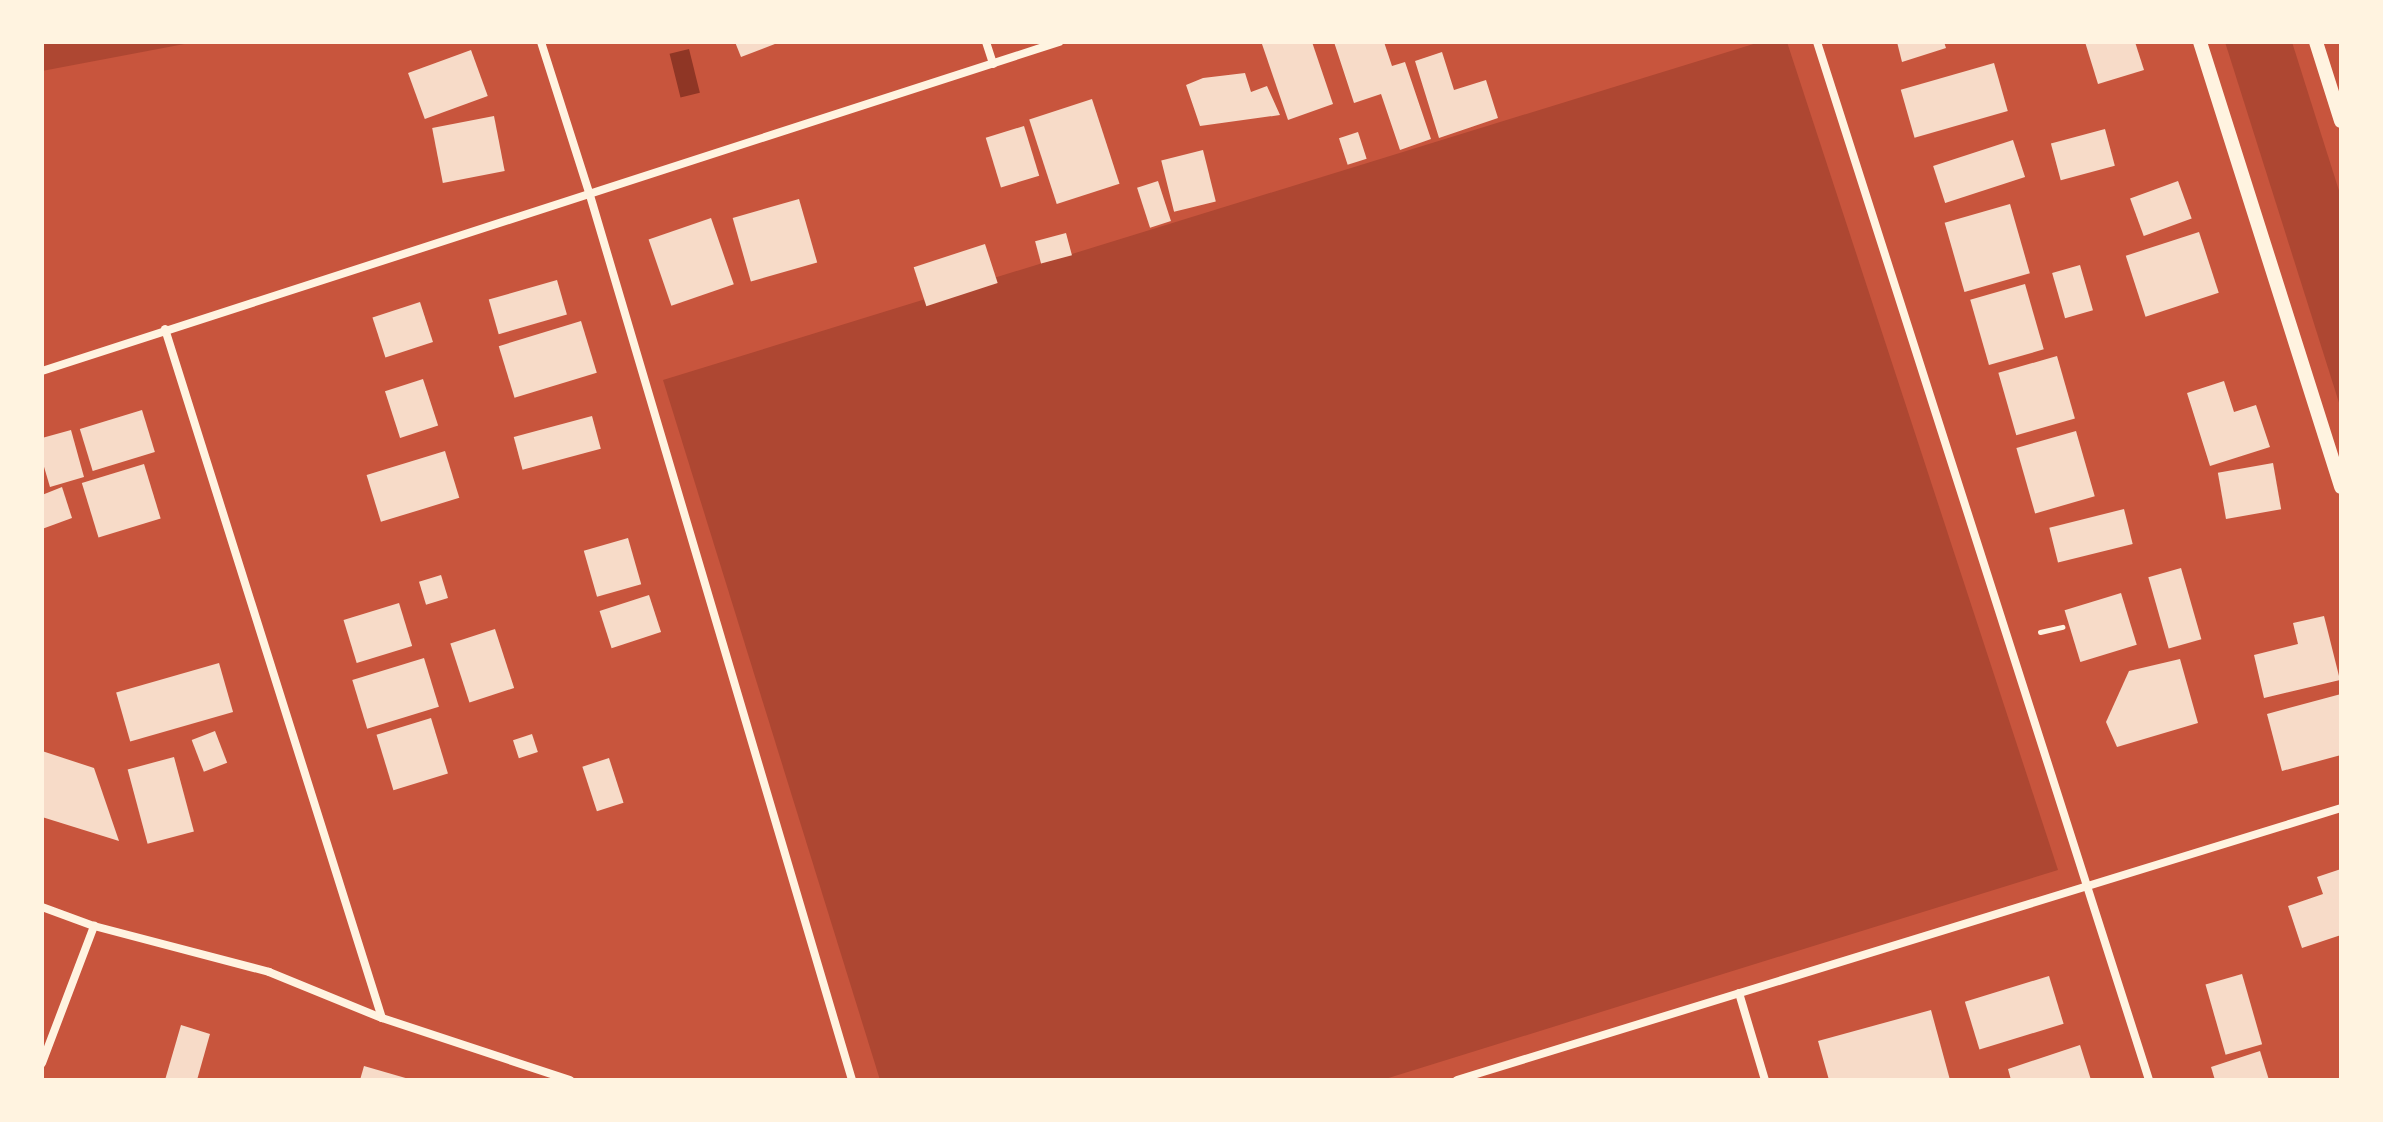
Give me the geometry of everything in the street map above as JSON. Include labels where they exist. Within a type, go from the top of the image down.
[{"type":"street","points":[[541,42],[589,192],[852,1080]]},
{"type":"street","points":[[986,42],[993,64]]},
{"type":"street","points":[[42,371],[1059,42]]},
{"type":"street","points":[[1817,42],[2149,1080]]},
{"type":"street","points":[[2200,42],[2341,487]]},
{"type":"street","points":[[2316,42],[2341,121]]},
{"type":"street","points":[[165,329],[382,1018]]},
{"type":"street","points":[[1457,1080],[2341,808]]},
{"type":"street","points":[[42,907],[94,926],[269,972],[382,1018],[570,1080]]},
{"type":"street","points":[[42,1063],[94,926]]},
{"type":"street","points":[[1739,993],[1765,1080]]},
{"type":"path","points":[[2040,632],[2062,627]]},
{"type":"shaded area","points":[[42,42],[195,42],[42,71]]},
{"type":"shaded area","points":[[1760,42],[1787,42],[2058,870],[1382,1080],[880,1080],[663,380]]},
{"type":"shaded area","points":[[2225,42],[2292,42],[2341,197],[2341,409]]},
{"type":"shaded area","points":[[689,49],[700,93],[680,98],[670,54]]},
{"type":"building","points":[[735,42],[780,42],[741,57]]},
{"type":"building","points":[[1312,42],[1333,104],[1288,120],[1262,44]]},
{"type":"building","points":[[1334,42],[1384,42],[1392,66],[1405,62],[1431,139],[1400,150],[1381,94],[1354,103]]},
{"type":"building","points":[[1897,42],[1944,42],[1946,48],[1902,62]]},
{"type":"building","points":[[2085,42],[2135,42],[2144,70],[2098,84]]},
{"type":"building","points":[[471,50],[488,96],[425,119],[408,73]]},
{"type":"building","points":[[1442,52],[1454,90],[1486,80],[1498,118],[1439,138],[1415,61]]},
{"type":"building","points":[[1994,63],[2008,111],[1915,138],[1901,90]]},
{"type":"building","points":[[1245,73],[1251,92],[1267,86],[1280,115],[1200,126],[1186,85],[1203,78]]},
{"type":"building","points":[[1092,99],[1120,184],[1057,204],[1029,119]]},
{"type":"building","points":[[494,116],[505,171],[443,183],[432,128]]},
{"type":"building","points":[[1024,126],[1039,176],[1001,187],[986,138]]},
{"type":"building","points":[[2105,129],[2115,166],[2061,180],[2051,143]]},
{"type":"building","points":[[1358,132],[1367,159],[1348,165],[1339,138]]},
{"type":"building","points":[[2013,140],[2025,177],[1945,203],[1933,166]]},
{"type":"building","points":[[1203,150],[1216,201],[1174,212],[1161,160]]},
{"type":"building","points":[[1158,181],[1171,221],[1150,228],[1137,188]]},
{"type":"building","points":[[2178,181],[2192,219],[2144,236],[2130,198]]},
{"type":"building","points":[[799,199],[817,262],[751,281],[733,218]]},
{"type":"building","points":[[2010,204],[2030,273],[1964,292],[1945,223]]},
{"type":"building","points":[[711,218],[734,284],[671,306],[649,239]]},
{"type":"building","points":[[2199,232],[2219,293],[2146,317],[2126,256]]},
{"type":"building","points":[[1066,233],[1072,255],[1041,263],[1035,241]]},
{"type":"building","points":[[985,244],[998,283],[926,306],[914,267]]},
{"type":"building","points":[[2080,265],[2093,310],[2065,318],[2052,273]]},
{"type":"building","points":[[557,280],[567,315],[499,334],[489,300]]},
{"type":"building","points":[[2025,284],[2044,349],[1989,365],[1970,300]]},
{"type":"building","points":[[420,302],[433,342],[385,357],[372,317]]},
{"type":"building","points":[[581,321],[597,373],[515,398],[499,346]]},
{"type":"building","points":[[2057,356],[2075,418],[2016,435],[1998,373]]},
{"type":"building","points":[[423,379],[438,426],[400,438],[385,391]]},
{"type":"building","points":[[2224,381],[2234,412],[2256,405],[2270,447],[2210,466],[2187,393]]},
{"type":"building","points":[[142,410],[155,452],[93,471],[80,429]]},
{"type":"building","points":[[592,416],[601,449],[523,470],[514,437]]},
{"type":"building","points":[[71,430],[84,477],[50,487],[42,460],[42,438]]},
{"type":"building","points":[[2076,431],[2095,496],[2035,513],[2016,448]]},
{"type":"building","points":[[445,451],[459,498],[381,522],[367,475]]},
{"type":"building","points":[[2273,463],[2281,509],[2226,519],[2218,473]]},
{"type":"building","points":[[144,464],[161,519],[99,538],[82,483]]},
{"type":"building","points":[[62,487],[72,518],[42,529],[42,495]]},
{"type":"building","points":[[2124,509],[2133,544],[2058,563],[2049,528]]},
{"type":"building","points":[[628,538],[641,584],[597,597],[584,551]]},
{"type":"building","points":[[2181,568],[2201,639],[2169,649],[2148,577]]},
{"type":"building","points":[[441,575],[448,598],[426,605],[419,582]]},
{"type":"building","points":[[2121,593],[2137,645],[2080,662],[2065,610]]},
{"type":"building","points":[[649,595],[661,632],[612,648],[600,611]]},
{"type":"building","points":[[399,603],[412,646],[357,663],[344,620]]},
{"type":"building","points":[[2324,616],[2340,680],[2264,698],[2254,655],[2298,644],[2293,623]]},
{"type":"building","points":[[495,629],[514,688],[469,702],[450,644]]},
{"type":"building","points":[[424,658],[439,707],[367,729],[352,680]]},
{"type":"building","points":[[2180,659],[2198,723],[2117,747],[2106,722],[2129,671]]},
{"type":"building","points":[[219,663],[233,712],[130,742],[116,692]]},
{"type":"building","points":[[2341,694],[2341,755],[2282,771],[2267,714]]},
{"type":"building","points":[[431,718],[448,773],[393,790],[376,735]]},
{"type":"building","points":[[215,731],[227,763],[204,772],[192,740]]},
{"type":"building","points":[[532,734],[538,752],[519,758],[513,740]]},
{"type":"building","points":[[42,751],[94,768],[119,841],[42,817]]},
{"type":"building","points":[[174,757],[194,831],[148,844],[128,769]]},
{"type":"building","points":[[609,758],[624,803],[597,811],[582,767]]},
{"type":"building","points":[[2341,869],[2341,935],[2302,948],[2288,906],[2323,894],[2317,877]]},
{"type":"building","points":[[2242,974],[2262,1044],[2226,1055],[2205,984]]},
{"type":"building","points":[[2049,976],[2064,1024],[1979,1050],[1965,1002]]},
{"type":"building","points":[[1931,1010],[1950,1080],[1829,1080],[1818,1041]]},
{"type":"building","points":[[181,1025],[210,1034],[197,1080],[165,1080]]},
{"type":"building","points":[[2080,1045],[2091,1080],[2011,1080],[2008,1069]]},
{"type":"building","points":[[2260,1051],[2269,1080],[2215,1080],[2211,1067]]},
{"type":"building","points":[[364,1066],[409,1079],[409,1080],[360,1080]]}]
